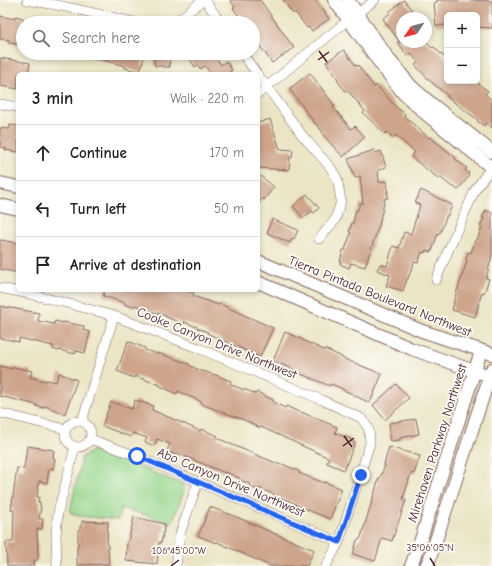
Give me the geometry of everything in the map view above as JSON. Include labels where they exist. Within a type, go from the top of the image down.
[{"type":"street","points":[[27,0],[107,16]]},
{"type":"street","points":[[184,16],[204,0],[216,16]]},
{"type":"street","points":[[334,0],[353,17],[411,86],[492,152]]},
{"type":"street","points":[[348,0],[353,17],[382,66],[404,93],[426,114],[492,167],[475,190],[436,280]]},
{"type":"street","points":[[260,92],[374,0]]},
{"type":"street","points":[[247,60],[256,72]]},
{"type":"street","points":[[260,77],[302,135],[330,167],[337,178],[341,201],[335,220],[319,239]]},
{"type":"street","points":[[0,104],[16,107]]},
{"type":"street","points":[[0,183],[16,187]]},
{"type":"street","points":[[0,205],[16,209]]},
{"type":"street","name":"Tierra Pintada Boulevard Northwest","points":[[260,262],[422,331],[486,353]]},
{"type":"street","points":[[260,283],[412,349],[474,371],[491,374],[430,558],[426,566]]},
{"type":"street","name":"Cooke Canyon Drive Northwest","points":[[0,288],[16,291]]},
{"type":"street","name":"Cooke Canyon Drive Northwest","points":[[20,292],[114,316],[198,348],[361,418],[369,429],[370,443],[339,542]]},
{"type":"street","points":[[82,421],[114,316]]},
{"type":"street","name":"Mirehaven Parkway Northwest","points":[[411,566],[421,539],[474,371],[486,353]]},
{"type":"street","points":[[0,413],[65,429]]},
{"type":"street","points":[[78,420],[82,421],[89,426],[91,435],[90,439],[88,443],[80,447],[75,447],[65,438],[65,429],[70,422],[78,420]]},
{"type":"street","name":"Abo Canyon Drive Northwest","points":[[90,439],[137,456],[339,542]]},
{"type":"street","points":[[57,566],[56,536],[58,512],[75,447]]},
{"type":"street","points":[[176,566],[180,534],[198,482]]},
{"type":"street","points":[[326,566],[339,542]]},
{"type":"green space","points":[[94,450],[182,484],[184,491],[172,523],[121,508],[118,520],[79,516],[70,512],[82,457]]},
{"type":"building","points":[[230,0],[260,0],[294,48],[272,63],[260,46],[260,16],[239,16],[233,8],[235,7]]},
{"type":"building","points":[[283,0],[316,0],[329,19],[312,31],[309,27],[307,28],[295,12],[293,14]]},
{"type":"building","points":[[404,0],[413,12],[396,12],[396,37],[383,19],[390,13],[389,12]]},
{"type":"building","points":[[437,0],[492,1],[492,28],[480,27],[480,12],[444,12],[444,25],[436,26],[434,2],[437,2]]},
{"type":"building","points":[[0,16],[15,19],[16,16],[16,44],[9,43],[9,40],[0,39]]},
{"type":"building","points":[[434,47],[444,57],[444,84],[479,84],[488,91],[485,94],[492,100],[492,128],[486,123],[484,126],[447,97],[448,96],[428,79],[415,65],[418,63],[411,53],[407,56],[402,48]]},
{"type":"building","points":[[344,50],[356,66],[358,65],[374,87],[376,85],[399,110],[405,114],[404,116],[467,168],[465,170],[469,173],[469,176],[458,190],[440,177],[439,179],[411,157],[415,152],[395,135],[393,138],[387,132],[385,134],[363,113],[365,111],[347,90],[346,92],[326,62]]},
{"type":"building","points":[[0,58],[30,63],[28,72],[16,72],[16,89],[0,86]]},
{"type":"building","points":[[101,60],[143,60],[140,72],[125,68],[125,66]]},
{"type":"building","points":[[154,60],[170,60],[170,67],[155,66]]},
{"type":"building","points":[[191,60],[217,60],[221,65],[226,61],[232,70],[230,72],[210,72],[205,66],[201,69],[197,65],[195,67]]},
{"type":"building","points":[[310,73],[335,106],[333,107],[351,129],[355,126],[365,137],[343,157],[322,134],[323,132],[290,90],[290,88]]},
{"type":"building","points":[[270,119],[280,149],[293,150],[292,157],[290,157],[289,170],[260,168],[260,122]]},
{"type":"building","points":[[10,125],[16,126],[16,152],[5,150],[6,148],[0,147],[0,128],[9,129]]},
{"type":"building","points":[[374,150],[375,153],[381,151],[386,167],[378,170],[379,182],[387,181],[388,198],[385,198],[379,225],[365,267],[351,263],[349,268],[340,264],[340,261],[351,232],[349,232],[356,210],[358,210],[360,203],[363,204],[360,176],[355,178],[348,159]]},
{"type":"building","points":[[260,176],[274,187],[264,200],[262,198],[260,201]]},
{"type":"building","points":[[421,190],[452,205],[440,233],[438,233],[432,251],[426,250],[425,253],[422,252],[418,263],[414,262],[403,291],[386,286],[390,275],[377,270],[380,264],[387,266],[393,246],[399,248],[404,232],[411,234],[420,205],[415,203]]},
{"type":"building","points":[[307,194],[319,208],[314,213],[312,211],[303,218],[293,206]]},
{"type":"building","points":[[486,210],[492,213],[492,256],[486,278],[489,279],[484,293],[482,292],[475,317],[452,310],[467,261],[468,252],[471,253],[475,240],[477,240],[482,227],[480,226],[484,218],[482,218]]},
{"type":"building","points":[[272,219],[298,230],[294,239],[292,238],[290,243],[267,233]]},
{"type":"building","points":[[0,240],[16,243],[16,273],[0,269]]},
{"type":"building","points":[[104,292],[191,292],[194,293],[193,296],[219,305],[220,304],[273,328],[260,357],[197,327],[184,322],[184,324],[166,316],[134,305],[133,307],[103,296]]},
{"type":"building","points":[[0,306],[39,313],[38,321],[54,324],[55,321],[84,326],[83,330],[90,332],[85,353],[76,351],[75,354],[58,351],[53,349],[53,346],[19,338],[19,342],[0,338]]},
{"type":"building","points":[[285,332],[342,358],[382,374],[370,403],[343,389],[331,384],[330,386],[292,371],[293,369],[273,361]]},
{"type":"building","points":[[128,341],[145,348],[145,350],[181,361],[203,372],[204,371],[231,381],[230,384],[244,390],[256,394],[257,392],[285,408],[286,406],[337,427],[335,433],[351,439],[351,441],[355,443],[344,470],[327,463],[329,458],[261,427],[260,428],[244,420],[201,404],[202,402],[178,391],[177,394],[160,385],[135,376],[134,378],[117,371]]},
{"type":"building","points":[[0,366],[32,371],[30,377],[45,381],[56,382],[59,373],[77,380],[65,414],[45,406],[44,408],[0,396]]},
{"type":"building","points":[[396,384],[409,398],[385,420],[373,405]]},
{"type":"building","points":[[135,400],[153,406],[152,410],[200,431],[201,429],[218,436],[217,438],[235,446],[342,489],[330,519],[259,488],[258,490],[249,486],[250,484],[226,472],[225,473],[177,453],[176,455],[167,451],[170,444],[157,439],[154,446],[145,442],[147,438],[133,433],[131,437],[102,426],[111,402],[132,409]]},
{"type":"building","points":[[416,419],[419,434],[400,438],[400,440],[390,441],[389,423]]},
{"type":"building","points":[[27,446],[54,450],[53,458],[55,459],[53,469],[49,468],[47,483],[39,481],[37,497],[39,497],[38,502],[40,502],[41,507],[39,519],[43,519],[42,529],[37,529],[38,560],[34,560],[34,566],[7,566],[6,542],[13,542],[14,510],[11,510],[17,468],[24,469]]},
{"type":"building","points":[[389,447],[420,456],[414,474],[411,473],[403,499],[406,500],[392,541],[382,538],[375,561],[353,554],[357,540],[361,537],[379,478],[385,465]]},
{"type":"building","points":[[210,507],[314,550],[307,566],[270,566],[217,542],[216,543],[198,536]]},
{"type":"building","points":[[134,517],[165,524],[161,543],[159,542],[157,564],[126,561],[127,542]]},
{"type":"building","points":[[82,521],[108,522],[107,545],[109,564],[77,565],[78,530],[80,530],[80,526],[82,526]]},
{"type":"route","points":[[137,456],[339,542],[361,475]]}]
